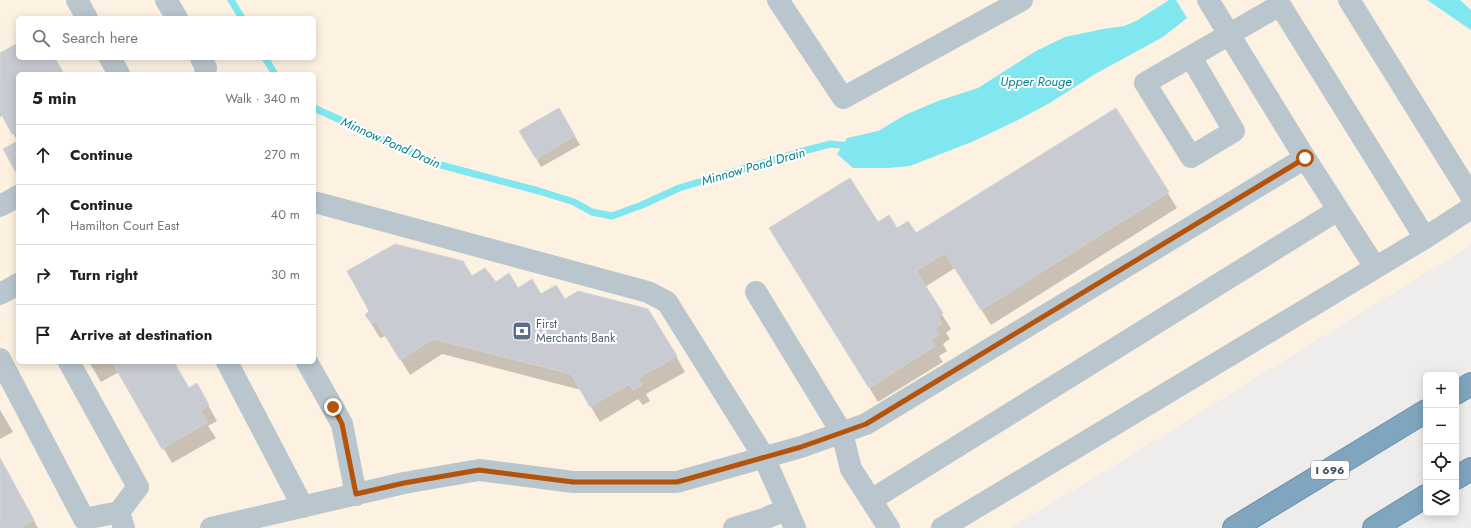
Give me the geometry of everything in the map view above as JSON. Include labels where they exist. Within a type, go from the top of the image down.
[{"type":"highway","points":[[1459,391],[1471,384]]},
{"type":"highway","name":"I 696","points":[[1234,528],[1423,413]]},
{"type":"highway","points":[[1459,476],[1471,469]]},
{"type":"highway","points":[[1374,528],[1423,498]]},
{"type":"street","points":[[77,0],[86,16]]},
{"type":"street","points":[[166,0],[176,16]]},
{"type":"street","points":[[778,0],[843,98],[1022,0]]},
{"type":"street","points":[[1208,0],[1305,158],[1375,267]]},
{"type":"street","points":[[1349,0],[1471,196]]},
{"type":"street","points":[[1191,57],[1284,2],[1424,238]]},
{"type":"street","points":[[111,60],[118,72]]},
{"type":"street","points":[[201,60],[206,68],[205,72]]},
{"type":"street","points":[[211,528],[404,483],[479,470],[573,482],[677,482],[801,447],[866,424],[1305,158]]},
{"type":"street","points":[[0,206],[16,197]]},
{"type":"street","points":[[316,203],[648,292],[667,302],[764,457],[791,519],[764,519],[734,528]]},
{"type":"street","points":[[942,528],[1424,238],[1471,208]]},
{"type":"street","points":[[871,500],[1338,210]]},
{"type":"street","points":[[0,294],[16,285]]},
{"type":"street","points":[[756,292],[842,433],[851,469],[889,528]]},
{"type":"street","points":[[0,358],[84,519],[121,520],[138,487],[70,364]]},
{"type":"street","points":[[228,364],[303,507]]},
{"type":"street","points":[[308,364],[342,424],[356,494]]},
{"type":"shaded area","points":[[0,0],[1471,0],[1471,245],[1117,464],[1010,528],[0,528]]},
{"type":"water","name":"Upper Rouge","points":[[1169,0],[1176,0],[1187,18],[1163,37],[1097,73],[1048,104],[974,141],[910,166],[888,168],[853,168],[837,154],[847,138],[878,131],[905,115],[938,101],[978,88],[1036,51],[1065,37],[1124,26],[1136,21]]},
{"type":"water","points":[[1427,0],[1460,0],[1471,10],[1471,30]]},
{"type":"building","points":[[16,44],[16,60],[56,60],[63,72],[16,72],[16,132],[12,134],[0,112],[0,53]]},
{"type":"building","points":[[559,108],[575,136],[536,159],[519,131]]},
{"type":"building","points":[[1116,108],[1169,192],[981,310],[945,253],[916,271],[943,313],[938,317],[942,324],[935,328],[939,335],[931,340],[935,346],[869,388],[769,228],[850,178],[878,222],[889,215],[897,228],[908,221],[916,233]]},
{"type":"building","points":[[16,142],[16,172],[3,149]]},
{"type":"building","name":"First Merchants Bank","points":[[395,244],[463,261],[472,276],[485,268],[496,282],[509,273],[518,288],[532,279],[541,294],[556,285],[565,299],[578,291],[648,309],[677,356],[638,378],[642,385],[633,390],[629,384],[590,407],[571,374],[433,339],[400,360],[376,321],[371,323],[365,315],[369,311],[347,271]]},
{"type":"building","points":[[113,364],[175,364],[189,388],[197,383],[209,405],[200,410],[208,422],[162,449]]},
{"type":"building","points":[[0,458],[34,520],[20,528],[0,528]]},
{"type":"waterway","name":"Minnow Pond Drain","points":[[231,0],[241,16]]},
{"type":"waterway","name":"Minnow Pond Drain","points":[[266,60],[274,72]]},
{"type":"waterway","name":"Minnow Pond Drain","points":[[316,109],[437,164],[539,191],[574,202],[592,212],[612,216],[642,205],[679,188],[800,152],[830,144],[851,146]]},
{"type":"place","name":"First Merchants Bank","points":[[522,331]]},
{"type":"route","points":[[333,407],[342,424],[356,494],[404,483],[479,470],[573,482],[677,482],[801,447],[866,424],[1305,158]]}]
